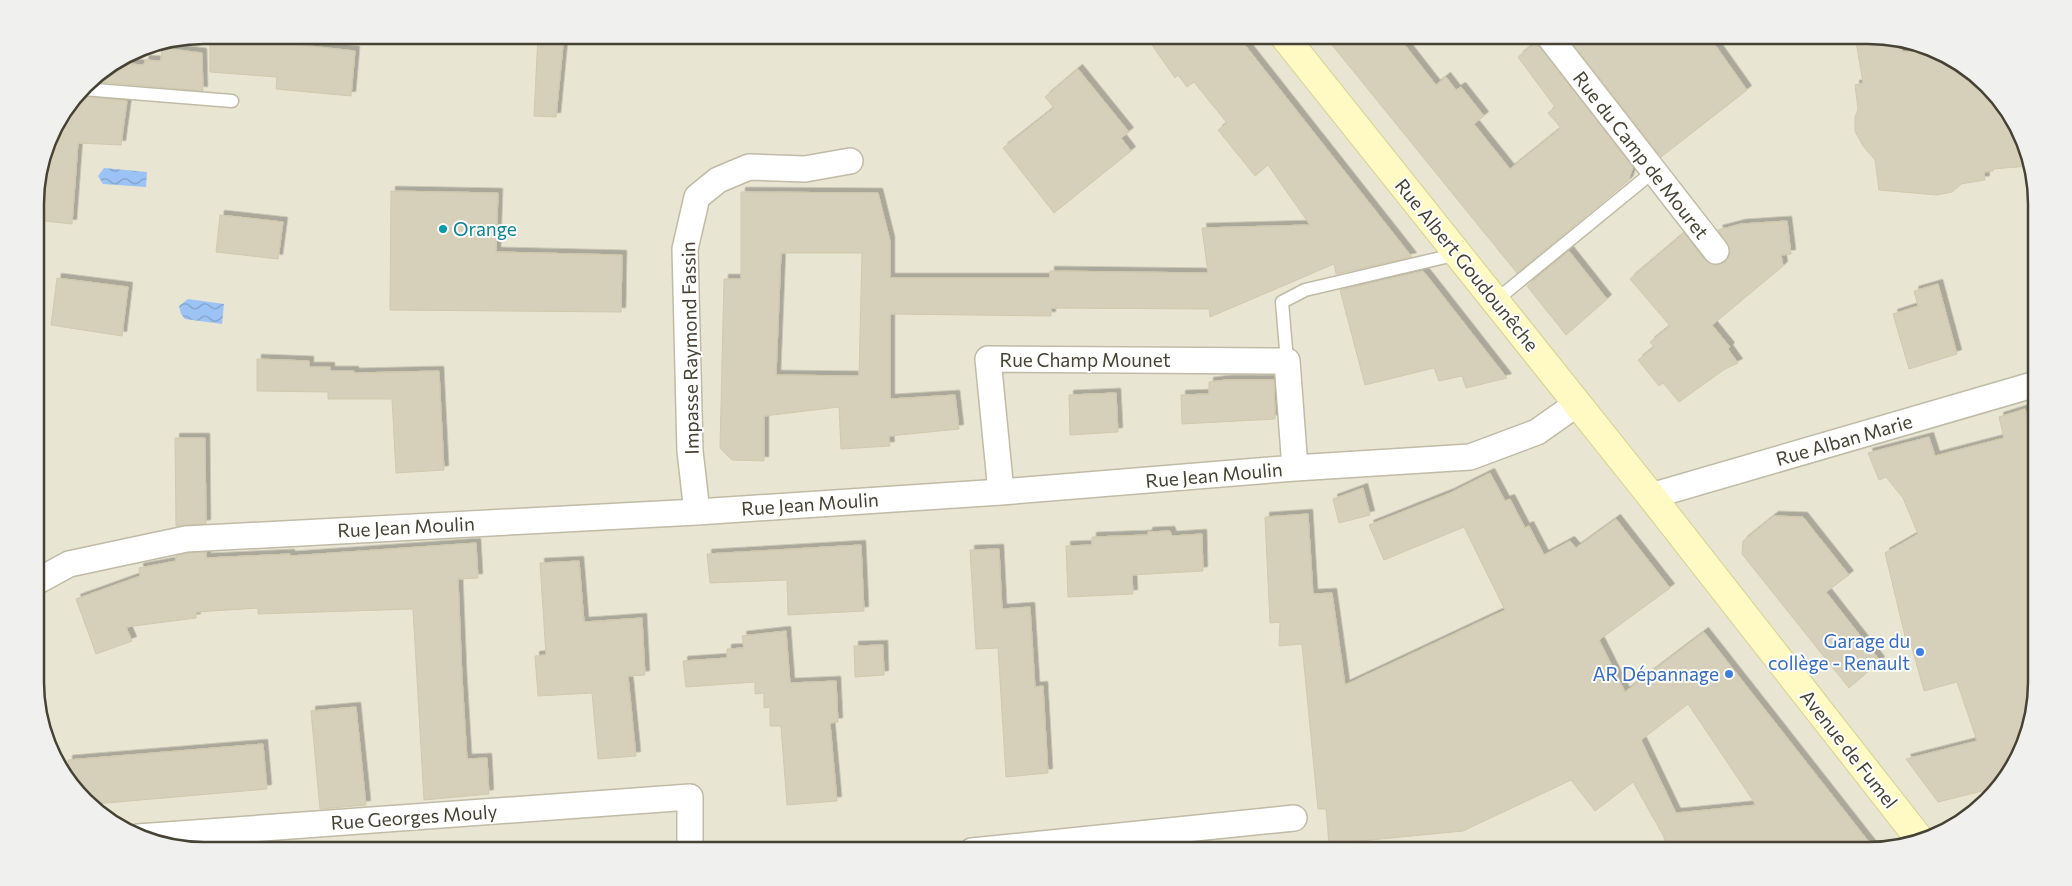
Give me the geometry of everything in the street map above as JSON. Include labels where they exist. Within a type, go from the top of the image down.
[{"type":"main road","name":"Rue Albert Goudounêche","points":[[1290,44],[1651,496]]},
{"type":"main road","name":"Avenue de Fumel","points":[[1651,496],[1916,835]]},
{"type":"street","name":"Rue du Camp de Mouret","points":[[1555,44],[1716,251]]},
{"type":"street","name":"Impasse Raymond Fassin","points":[[697,512],[690,451],[685,249],[697,197],[718,180],[749,167],[805,168],[850,161]]},
{"type":"street","name":"Rue Champ Mounet","points":[[1001,492],[988,359],[1287,361]]},
{"type":"street","points":[[1287,361],[1295,468]]},
{"type":"street","name":"Rue Alban Marie","points":[[1651,496],[2028,386]]},
{"type":"street","name":"Rue Jean Moulin","points":[[44,578],[69,564],[186,539],[697,512],[1001,492],[1295,468],[1470,457],[1537,432],[1578,403]]},
{"type":"street","name":"Rue Georges Mouly","points":[[158,836],[690,797],[690,842]]},
{"type":"street","points":[[1060,842],[1294,818]]},
{"type":"lane","points":[[92,90],[232,101]]},
{"type":"lane","points":[[1495,301],[1654,171]]},
{"type":"lane","points":[[1287,361],[1282,302],[1305,290],[1458,254]]},
{"type":"shaded area","points":[[1879,44],[1910,49],[1930,56],[1966,77],[1995,106],[2016,142],[2023,162],[2027,183],[2028,683],[2027,703],[2020,734],[2007,762],[1995,780],[1974,803],[1939,826],[1920,834],[1879,842],[203,842],[172,839],[142,830],[106,809],[77,780],[56,744],[49,724],[45,703],[44,193],[49,162],[60,133],[77,106],[98,83],[133,60],[162,49],[183,45]]},
{"type":"water","points":[[104,168],[147,172],[146,187],[103,184],[98,176]]},
{"type":"water","points":[[188,299],[224,304],[222,324],[185,319],[181,314],[179,306]]},
{"type":"building","points":[[210,44],[300,44],[355,51],[351,96],[276,89],[277,77],[210,72]]},
{"type":"building","points":[[538,44],[563,44],[556,117],[534,116]]},
{"type":"building","points":[[1151,44],[1244,44],[1412,257],[1336,274],[1334,264],[1210,317],[1209,309],[1051,308],[1051,316],[890,314],[890,399],[955,395],[959,429],[889,436],[890,446],[841,449],[839,407],[764,416],[764,461],[732,460],[720,448],[724,279],[741,279],[741,192],[878,193],[890,241],[890,278],[1050,278],[1050,271],[1208,273],[1202,228],[1310,225],[1268,165],[1255,176],[1218,130],[1227,123],[1194,82],[1187,87],[1178,75],[1175,78]],"holes":[[[781,253],[862,253],[859,376],[776,375]]]},
{"type":"building","points":[[1331,44],[1404,44],[1436,85],[1446,77],[1456,90],[1461,87],[1484,116],[1474,124],[1510,169],[1561,128],[1548,113],[1555,107],[1518,57],[1534,44],[1538,44],[1633,167],[1628,181],[1517,273]]},
{"type":"building","points":[[1573,44],[1714,44],[1747,90],[1661,157]]},
{"type":"building","points":[[1856,44],[1879,44],[1902,47],[1902,52],[1916,51],[1948,65],[1966,77],[1995,106],[2016,142],[2024,166],[1993,169],[1993,171],[1984,172],[1985,180],[1961,184],[1952,192],[1937,195],[1879,190],[1875,160],[1863,146],[1855,131],[1855,117],[1858,109],[1855,85],[1863,83]]},
{"type":"building","points":[[162,49],[202,53],[203,91],[99,82],[126,64],[144,65],[145,60],[161,61]]},
{"type":"building","points":[[1078,69],[1129,132],[1121,138],[1131,151],[1054,213],[1003,148],[1054,108],[1045,97]]},
{"type":"building","points":[[86,96],[127,101],[121,145],[78,143],[72,224],[44,221],[45,183],[49,162],[60,133],[77,106]]},
{"type":"building","name":"Orange","points":[[391,191],[498,193],[496,252],[622,255],[621,312],[390,310]]},
{"type":"building","points":[[220,215],[283,222],[278,259],[216,252]]},
{"type":"building","points":[[1787,221],[1791,254],[1781,255],[1783,266],[1712,325],[1730,347],[1728,349],[1738,363],[1725,369],[1679,402],[1663,383],[1659,386],[1638,360],[1654,347],[1650,342],[1670,326],[1630,279],[1684,233],[1705,260],[1717,265],[1725,262],[1730,250],[1718,230],[1741,224]]},
{"type":"building","points":[[1569,251],[1607,299],[1566,335],[1527,286]]},
{"type":"building","points":[[1423,271],[1507,378],[1466,388],[1462,376],[1439,381],[1434,368],[1365,385],[1340,290]]},
{"type":"building","points":[[57,278],[128,287],[122,336],[51,325]]},
{"type":"building","points":[[1938,284],[1957,354],[1909,369],[1893,314],[1918,306],[1914,291]]},
{"type":"building","points":[[257,359],[309,361],[309,367],[330,367],[330,371],[354,371],[354,373],[439,371],[444,470],[396,473],[392,399],[328,399],[328,392],[257,391]]},
{"type":"building","points":[[1274,380],[1275,419],[1182,424],[1181,395],[1209,394],[1209,382]]},
{"type":"building","points":[[1116,393],[1118,432],[1070,435],[1069,395]]},
{"type":"building","points":[[2025,409],[2028,420],[2027,703],[2016,744],[1995,780],[1986,790],[1938,802],[1906,759],[1977,741],[1957,682],[1924,691],[1909,637],[1906,640],[1885,553],[1918,534],[1903,498],[1886,477],[1879,480],[1868,453],[1929,437],[1935,456],[2004,438],[1999,417]]},
{"type":"building","points":[[175,438],[205,438],[206,524],[176,526]]},
{"type":"building","points":[[1490,473],[1505,501],[1510,499],[1525,528],[1529,526],[1544,555],[1570,541],[1576,548],[1616,519],[1670,588],[1599,640],[1625,692],[1704,632],[1869,842],[1665,842],[1664,837],[1633,782],[1595,811],[1571,780],[1463,831],[1350,842],[1329,842],[1326,809],[1318,809],[1302,644],[1279,646],[1280,622],[1270,623],[1265,517],[1308,514],[1313,594],[1332,593],[1345,685],[1505,610],[1464,527],[1384,560],[1369,525],[1450,493]],"holes":[[[1688,704],[1756,805],[1676,813],[1641,740]]]},
{"type":"building","points":[[1363,488],[1370,515],[1339,523],[1333,499]]},
{"type":"building","points":[[1774,516],[1803,517],[1849,575],[1826,592],[1880,661],[1849,688],[1742,554],[1743,541]]},
{"type":"building","points":[[1170,531],[1172,536],[1202,534],[1203,571],[1132,575],[1133,594],[1068,597],[1066,546],[1092,545],[1092,537],[1148,535],[1148,532]]},
{"type":"building","points":[[476,543],[478,578],[458,579],[462,677],[467,759],[487,758],[489,794],[424,800],[413,609],[258,614],[258,608],[196,612],[196,618],[126,627],[132,641],[96,654],[76,599],[140,576],[139,568],[176,561],[176,556],[188,553],[206,552],[206,558],[290,554],[290,556]]},
{"type":"building","points":[[861,545],[864,611],[788,615],[787,580],[710,583],[707,554]]},
{"type":"building","points":[[999,549],[1002,609],[1030,607],[1035,687],[1043,686],[1048,773],[1006,777],[998,648],[976,649],[970,550]]},
{"type":"building","points":[[579,561],[584,622],[642,618],[645,675],[628,676],[636,756],[598,759],[592,693],[538,696],[535,656],[546,655],[540,563]]},
{"type":"building","points":[[786,631],[790,683],[836,681],[838,722],[830,723],[837,801],[787,805],[781,726],[770,726],[770,707],[764,708],[764,693],[755,694],[755,682],[686,687],[683,661],[727,658],[727,649],[744,648],[742,636]]},
{"type":"building","points":[[883,645],[884,675],[855,677],[854,646]]},
{"type":"building","points":[[356,707],[366,805],[320,809],[311,711]]},
{"type":"building","points":[[263,744],[267,789],[100,804],[77,780],[69,767],[68,760]]},
{"type":"place","name":"Orange","points":[[443,229]]},
{"type":"place","name":"Garage du collège - Renault","points":[[1920,652]]},
{"type":"place","name":"AR Dépannage","points":[[1729,674]]}]
